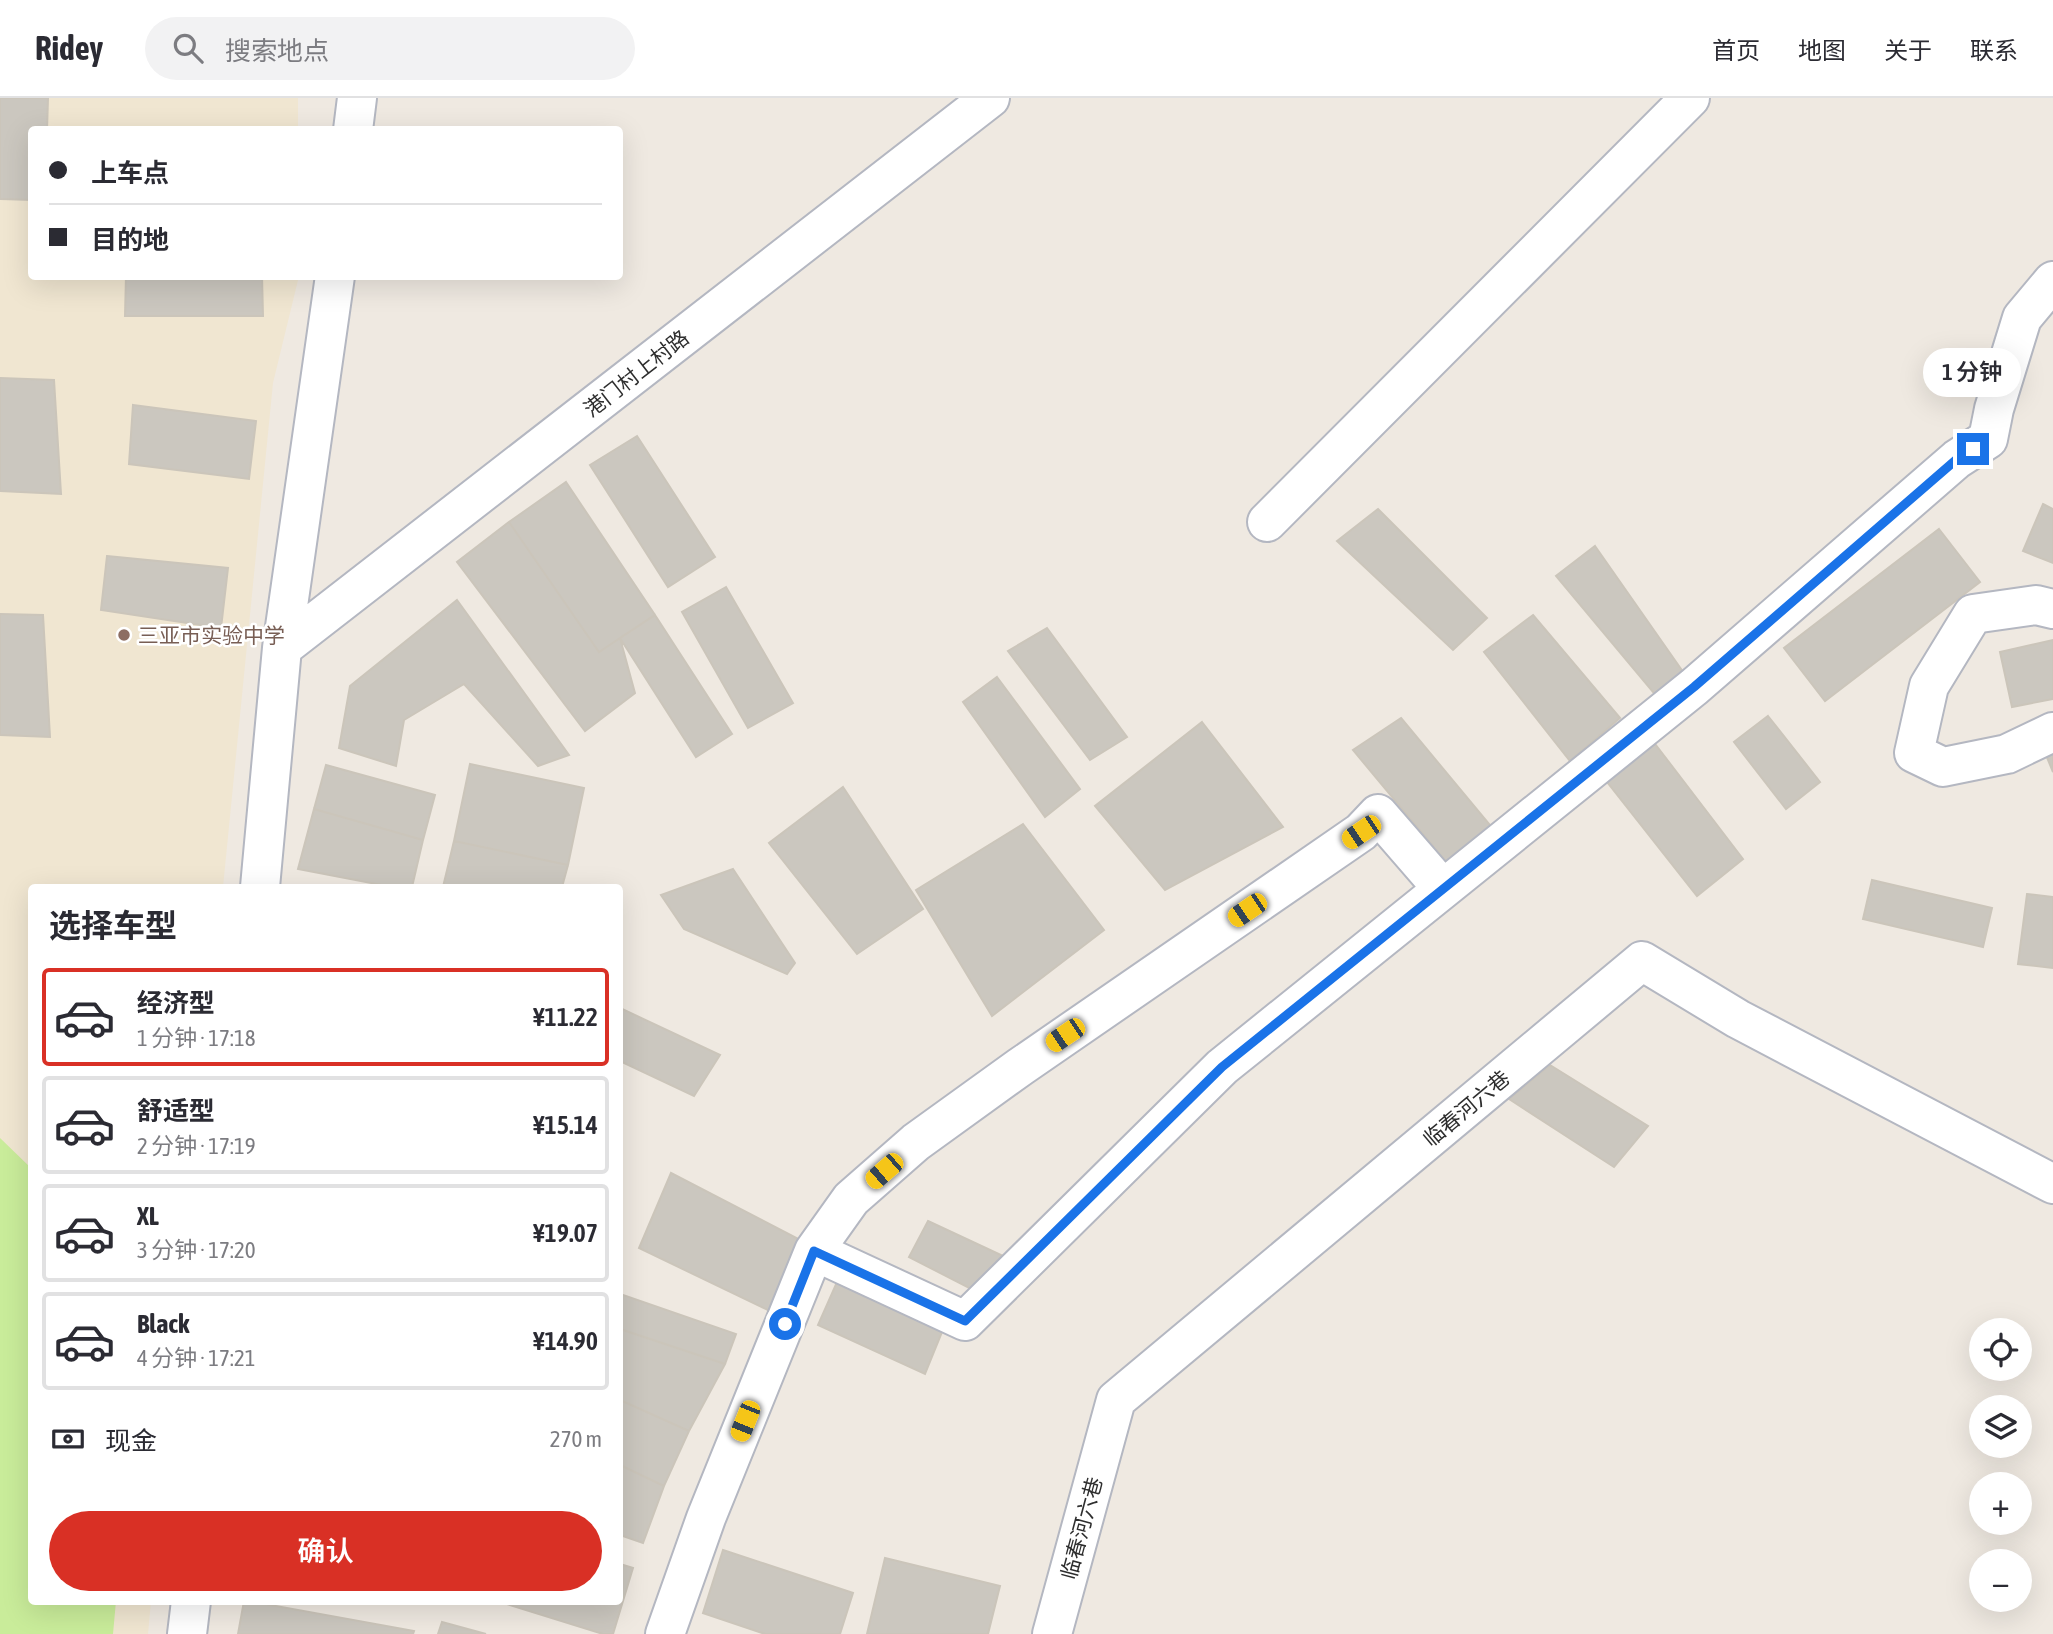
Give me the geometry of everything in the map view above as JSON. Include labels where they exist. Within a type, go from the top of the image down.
[{"type":"street","points":[[354,126],[357,98]]},
{"type":"street","name":"港门村上村路","points":[[282,648],[990,98]]},
{"type":"street","points":[[1267,522],[1690,98]]},
{"type":"street","points":[[260,884],[282,648],[334,280]]},
{"type":"street","points":[[814,1251],[965,1321],[1222,1067],[1694,687],[1957,459],[1988,439],[1994,409],[2022,318],[2053,281]]},
{"type":"street","points":[[2053,609],[2036,605],[1973,614],[1929,686],[1914,753],[1943,767],[2007,754],[2053,732]]},
{"type":"street","points":[[665,1634],[706,1518],[814,1251],[851,1199],[916,1142],[1020,1066],[1361,832],[1378,814],[1443,889]]},
{"type":"street","name":"临春河六巷","points":[[1052,1634],[1116,1401],[1642,961],[1738,1019],[2053,1184]]},
{"type":"street","points":[[187,1634],[191,1605]]},
{"type":"shaded area","name":"三亚市实验中学","points":[[0,98],[298,98],[298,126],[28,126],[28,280],[298,280],[273,383],[223,884],[28,884],[28,1605],[151,1605],[148,1634],[0,1634]]},
{"type":"green space","points":[[0,1138],[28,1165],[28,1605],[116,1605],[113,1634],[0,1634]]},
{"type":"building","points":[[0,98],[48,98],[47,126],[28,126],[28,200],[0,199]]},
{"type":"building","points":[[126,280],[262,280],[263,316],[125,316]]},
{"type":"building","points":[[0,378],[54,380],[61,494],[0,491]]},
{"type":"building","points":[[133,405],[256,421],[249,479],[129,464]]},
{"type":"building","points":[[637,436],[715,557],[668,587],[590,465]]},
{"type":"building","points":[[566,482],[655,615],[599,652],[509,522]]},
{"type":"building","points":[[2043,504],[2053,509],[2053,563],[2023,551]]},
{"type":"building","points":[[1378,509],[1487,618],[1453,650],[1337,541]]},
{"type":"building","points":[[509,522],[599,652],[620,638],[635,693],[585,731],[457,562]]},
{"type":"building","points":[[1939,529],[1980,582],[1825,701],[1784,648]]},
{"type":"building","points":[[1595,546],[1688,679],[1658,698],[1556,576]]},
{"type":"building","points":[[107,556],[228,568],[221,628],[101,610]]},
{"type":"building","points":[[726,587],[793,703],[748,728],[682,612]]},
{"type":"building","points":[[457,600],[569,755],[538,766],[464,684],[404,720],[396,766],[339,748],[350,686]]},
{"type":"building","points":[[0,614],[43,615],[50,737],[0,735]]},
{"type":"building","points":[[655,615],[732,734],[696,757],[620,638]]},
{"type":"building","points":[[1533,615],[1620,718],[1570,761],[1484,652]]},
{"type":"building","points":[[1047,628],[1127,737],[1090,760],[1008,651]]},
{"type":"building","points":[[2053,640],[2053,699],[2012,707],[2000,652]]},
{"type":"building","points":[[997,677],[1080,789],[1045,817],[963,702]]},
{"type":"building","points":[[1768,716],[1820,782],[1786,809],[1734,742]]},
{"type":"building","points":[[1401,718],[1499,836],[1447,863],[1353,750]]},
{"type":"building","points":[[1202,722],[1283,827],[1165,890],[1095,806]]},
{"type":"building","points":[[1649,736],[1743,859],[1697,896],[1604,778]]},
{"type":"building","points":[[2053,752],[2053,772],[2046,755]]},
{"type":"building","points":[[470,764],[584,788],[568,865],[454,841]]},
{"type":"building","points":[[326,765],[435,795],[423,840],[314,809]]},
{"type":"building","points":[[843,787],[923,909],[857,954],[769,843]]},
{"type":"building","points":[[314,809],[423,840],[413,884],[376,884],[298,869]]},
{"type":"building","points":[[1023,824],[1104,930],[992,1016],[916,890]]},
{"type":"building","points":[[454,841],[568,865],[563,884],[444,884]]},
{"type":"building","points":[[733,869],[795,963],[787,974],[684,929],[661,895]]},
{"type":"building","points":[[1872,880],[1992,908],[1983,947],[1863,919]]},
{"type":"building","points":[[2027,894],[2053,897],[2053,968],[2018,964]]},
{"type":"building","points":[[623,1009],[720,1055],[694,1096],[623,1062]]},
{"type":"building","points":[[1550,1065],[1648,1126],[1614,1167],[1509,1099]]},
{"type":"building","points":[[671,1173],[806,1243],[774,1313],[639,1248]]},
{"type":"building","points":[[928,1221],[1003,1256],[979,1293],[909,1257]]},
{"type":"building","points":[[837,1282],[942,1332],[925,1374],[818,1325]]},
{"type":"building","points":[[623,1295],[736,1334],[725,1364],[623,1330]]},
{"type":"building","points":[[623,1330],[725,1364],[689,1431],[623,1401]]},
{"type":"building","points":[[623,1401],[689,1431],[664,1486],[623,1466]]},
{"type":"building","points":[[623,1466],[664,1486],[643,1543],[623,1536]]},
{"type":"building","points":[[723,1550],[853,1593],[840,1634],[765,1634],[703,1613]]},
{"type":"building","points":[[885,1558],[1000,1586],[988,1634],[867,1634]]},
{"type":"building","points":[[623,1565],[633,1568],[623,1601]]},
{"type":"building","points":[[243,1605],[270,1605],[414,1631],[413,1634],[238,1634]]},
{"type":"building","points":[[510,1605],[622,1605],[613,1634],[603,1634]]},
{"type":"building","points":[[442,1622],[486,1634],[438,1634]]},
{"type":"place","name":"三亚市实验中学","points":[[124,635]]},
{"type":"route","points":[[785,1324],[814,1251],[965,1321],[1222,1067],[1694,687],[1957,459],[1973,449]]}]
